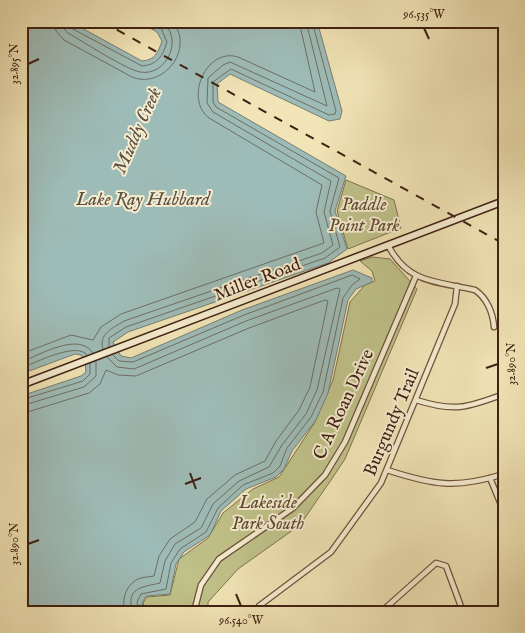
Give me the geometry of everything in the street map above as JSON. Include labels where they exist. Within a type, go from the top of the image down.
[{"type":"main road","name":"Miller Road","points":[[21,385],[504,201]]},
{"type":"street","points":[[388,245],[405,270],[416,276],[475,290],[482,294],[494,316],[494,327]]},
{"type":"street","name":"C A Roan Drive","points":[[194,612],[202,585],[219,559],[293,508],[325,475],[345,442],[416,276]]},
{"type":"street","name":"Burgundy Trail","points":[[256,612],[260,606],[331,552],[381,483],[455,304],[457,286]]},
{"type":"street","points":[[416,400],[438,407],[458,408],[476,405],[504,394]]},
{"type":"street","points":[[387,470],[423,482],[451,484],[478,482],[504,474]]},
{"type":"street","points":[[490,478],[504,512]]},
{"type":"street","points":[[381,612],[436,564],[446,566],[463,612]]},
{"type":"green space","name":"Paddle Point Park","points":[[346,180],[394,200],[401,228],[348,249],[337,211]]},
{"type":"green space","name":"Lakeside Park South","points":[[372,257],[390,259],[417,289],[345,459],[300,525],[238,569],[208,602],[208,612],[146,612],[143,603],[147,597],[170,595],[179,559],[208,538],[223,513],[253,489],[279,477],[315,422],[333,380],[350,302],[365,285],[375,281],[372,271],[360,261]]},
{"type":"water","name":"Lake Ray Hubbard","points":[[21,21],[69,21],[142,61],[150,59],[155,55],[162,41],[157,32],[137,21],[317,21],[342,111],[340,119],[329,121],[230,74],[217,84],[218,102],[346,176],[335,211],[347,249],[328,263],[128,332],[113,342],[121,356],[131,358],[242,310],[353,270],[372,278],[372,282],[356,289],[348,300],[328,393],[316,420],[292,451],[284,469],[276,477],[246,489],[221,511],[210,535],[184,552],[176,564],[170,594],[146,596],[142,603],[145,612],[21,612],[21,396],[81,376],[86,372],[85,361],[81,355],[75,354],[21,374]]},
{"type":"railway","points":[[101,21],[504,244]]},
{"type":"water label","name":"Muddy Creek","points":[[136,130]]}]
